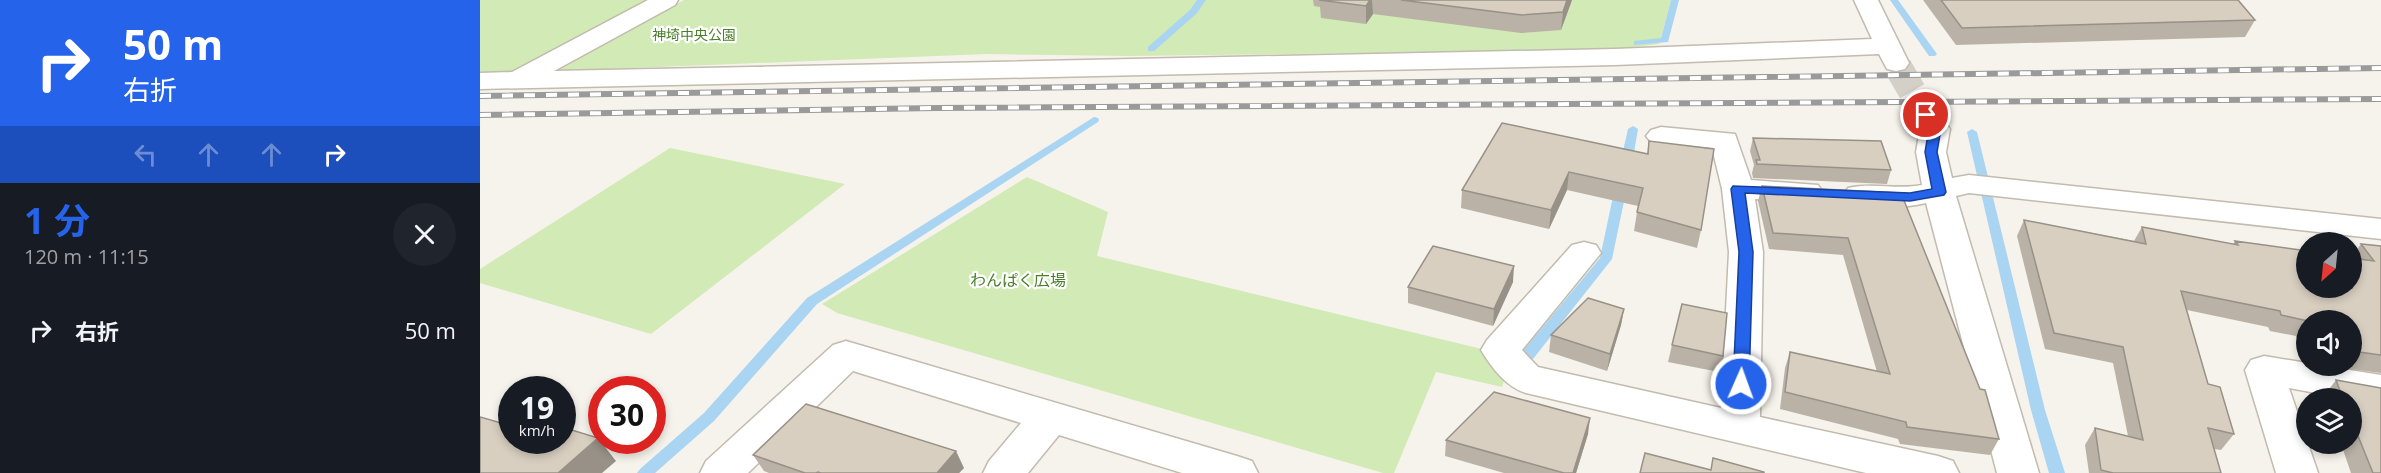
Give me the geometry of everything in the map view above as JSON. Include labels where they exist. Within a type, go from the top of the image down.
[{"type":"street","points":[[516,81],[666,0]]},
{"type":"street","points":[[480,81],[1615,57],[1894,57],[1866,0]]},
{"type":"street","points":[[1926,115],[1935,129],[1931,152],[1954,188],[2018,473]]},
{"type":"street","points":[[1661,136],[1725,140],[1738,189],[1746,252],[1740,429]]},
{"type":"street","points":[[1738,189],[1910,197],[1954,188],[2000,188],[2381,229]]},
{"type":"street","points":[[1584,253],[1500,350],[1526,379],[1938,473]]},
{"type":"street","points":[[721,473],[846,355],[1237,473]]},
{"type":"street","points":[[2297,473],[2264,370],[2381,390]]},
{"type":"street","points":[[1004,473],[1050,417]]},
{"type":"green space","points":[[480,0],[653,0],[519,73],[480,72]]},
{"type":"green space","name":"神埼中央公園","points":[[684,0],[1671,0],[1659,44],[1613,50],[1128,56],[987,54],[557,71]]},
{"type":"green space","points":[[670,148],[845,184],[651,334],[480,283],[480,269]]},
{"type":"green space","name":"わんぱく広場","points":[[1027,177],[1108,212],[1097,256],[1490,351],[1507,372],[1502,387],[1436,372],[1394,473],[1383,473],[837,313],[822,304]]},
{"type":"building","points":[[1319,0],[1370,0],[1366,6]]},
{"type":"building","points":[[1401,0],[1567,0],[1563,12],[1522,15]]},
{"type":"building","points":[[1941,0],[2238,0],[2255,20],[1962,28]]},
{"type":"building","points":[[1502,123],[1648,154],[1649,141],[1714,149],[1701,230],[1637,212],[1643,188],[1569,172],[1551,210],[1462,190]]},
{"type":"building","points":[[1753,138],[1881,141],[1891,170],[1757,164],[1756,160],[1760,160]]},
{"type":"building","points":[[1762,186],[1901,193],[1980,389],[1985,390],[1999,439],[1907,427],[1906,422],[1785,392],[1790,352],[1890,374],[1848,238],[1773,233]]},
{"type":"building","points":[[2024,220],[2146,244],[2142,227],[2238,245],[2235,241],[2296,249],[2296,298],[2362,298],[2362,259],[2374,261],[2362,244],[2381,246],[2381,355],[2362,352],[2362,310],[2296,310],[2296,318],[2281,315],[2280,311],[2181,291],[2208,384],[2220,387],[2234,434],[2208,428],[2221,473],[2113,473],[2101,470],[2095,428],[2143,440],[2123,347],[2054,333]]},
{"type":"building","points":[[1433,246],[1514,266],[1494,309],[1408,287]]},
{"type":"building","points":[[1588,298],[1624,309],[1610,354],[1551,335]]},
{"type":"building","points":[[1682,304],[1727,313],[1723,356],[1672,345]]},
{"type":"building","points":[[2336,380],[2381,388],[2381,473],[2373,473],[2362,446],[2362,388],[2339,388]]},
{"type":"building","points":[[1494,392],[1590,418],[1573,473],[1564,473],[1446,440]]},
{"type":"building","points":[[806,404],[956,451],[937,473],[805,473],[753,455]]},
{"type":"building","points":[[480,417],[498,422],[498,454],[576,454],[576,431],[588,435],[588,447],[558,473],[480,473]]},
{"type":"building","points":[[1645,453],[1711,470],[1713,458],[1764,473],[1640,473]]},
{"type":"waterway","points":[[1151,49],[1193,12],[1202,0]]},
{"type":"waterway","points":[[1637,43],[1665,40],[1675,0]]},
{"type":"waterway","points":[[1894,0],[1932,54]]},
{"type":"waterway","points":[[645,473],[709,417],[812,301],[1094,120]]},
{"type":"waterway","points":[[1626,164],[1633,129]]},
{"type":"waterway","points":[[1972,132],[2038,410],[2057,473]]},
{"type":"waterway","points":[[1528,355],[1606,259],[1621,187]]},
{"type":"tunnel","points":[[1898,67],[1926,115]]},
{"type":"railway","points":[[480,96],[2381,68]]},
{"type":"railway","points":[[480,115],[937,108],[2381,99]]},
{"type":"route","points":[[1741,384],[1746,252],[1738,189],[1910,197],[1939,192],[1931,152],[1935,129],[1926,115]]}]
